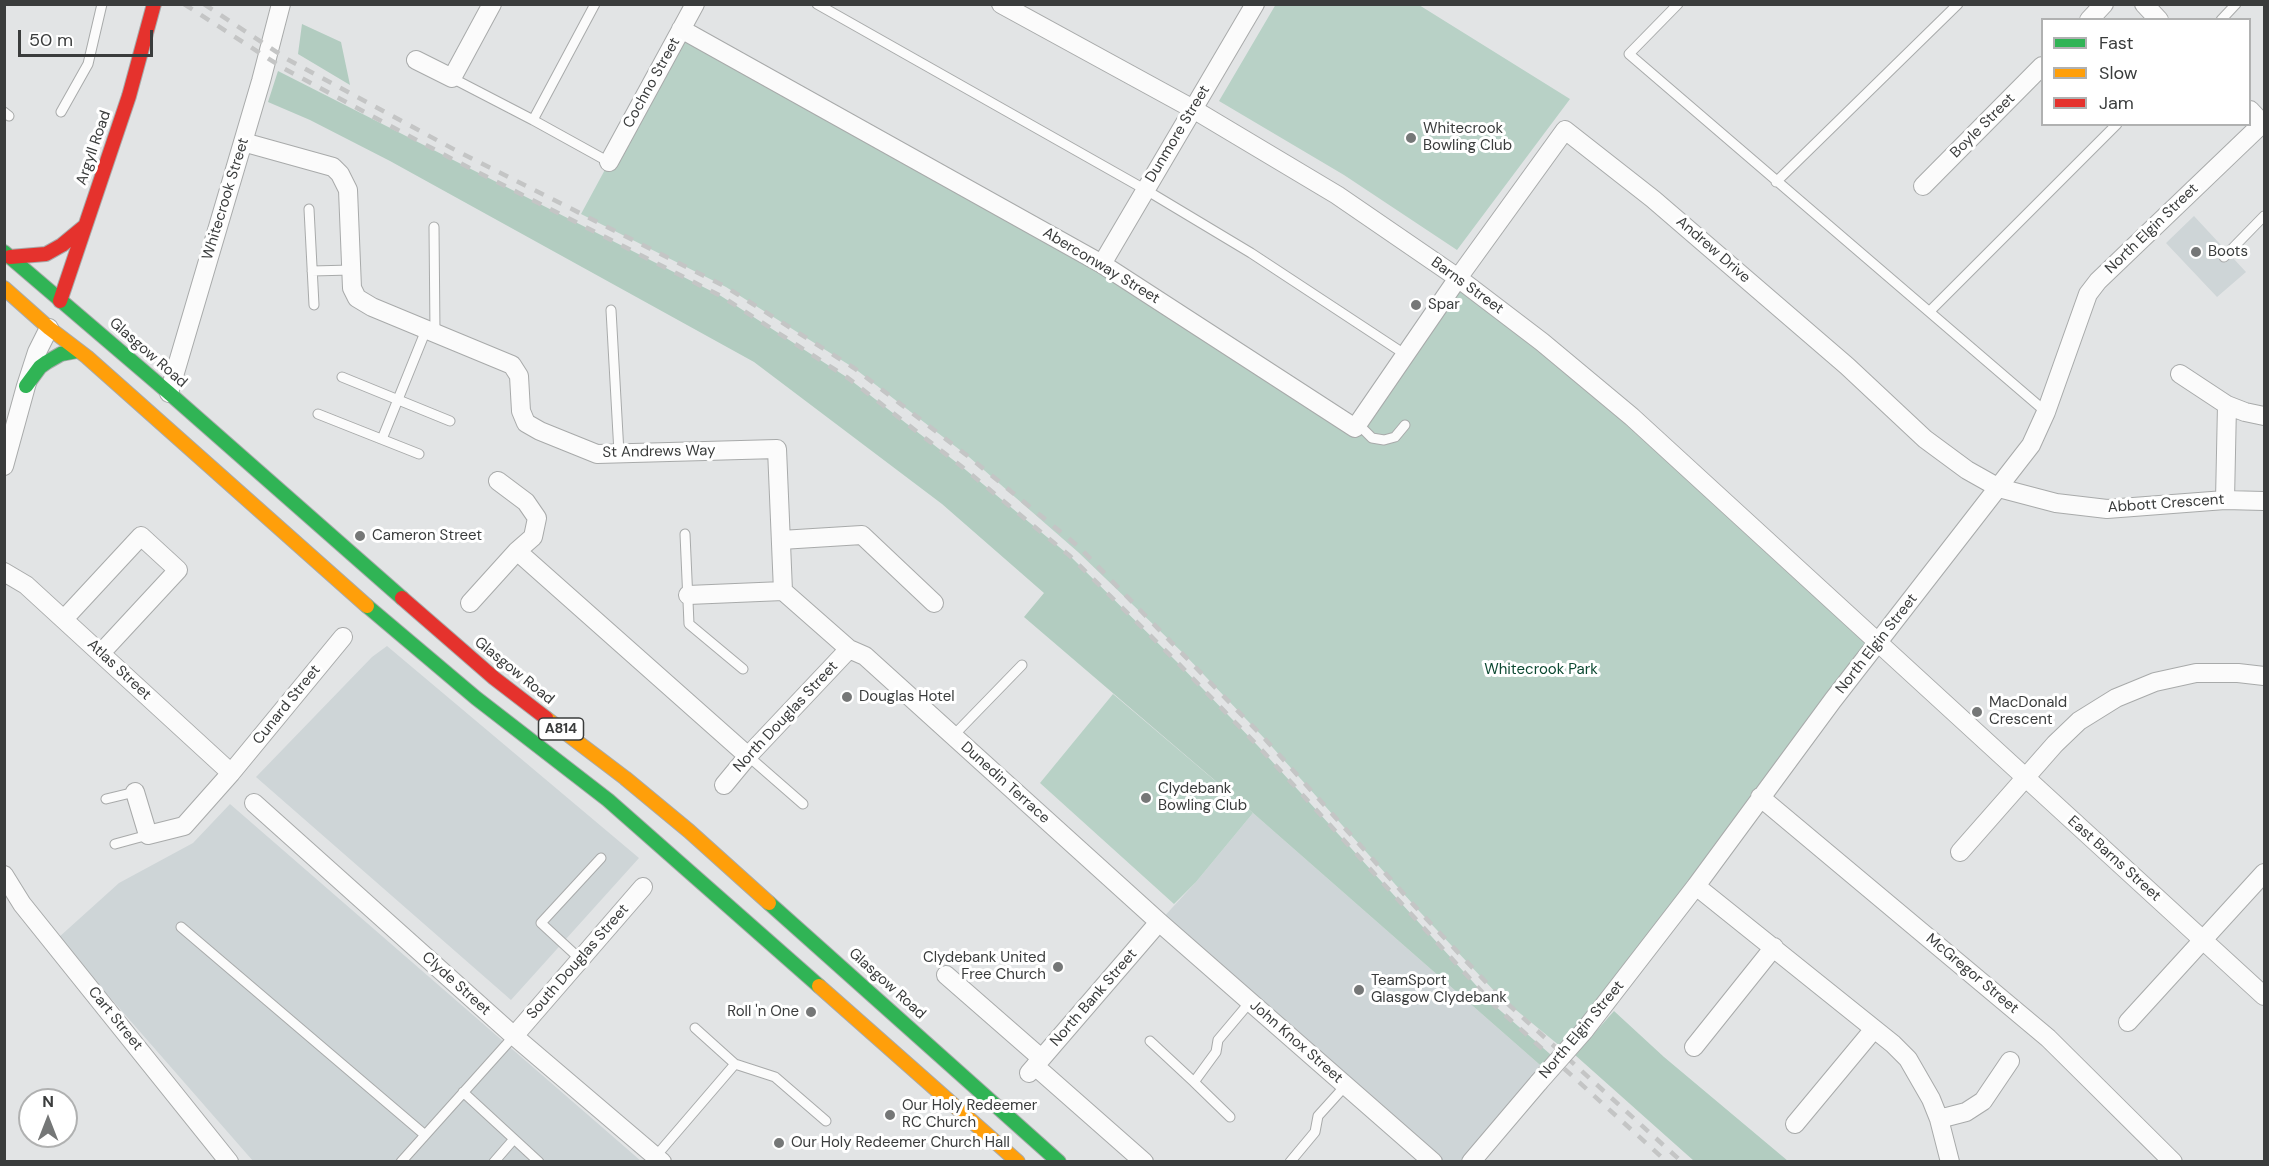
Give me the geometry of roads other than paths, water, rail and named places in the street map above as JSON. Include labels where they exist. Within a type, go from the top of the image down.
[{"type":"main road","name":"Argyll Road","points":[[54,314],[129,96],[154,4]]},
{"type":"main road","points":[[7,255],[46,254],[62,245],[85,226]]},
{"type":"main road","name":"Glasgow Road","points":[[7,255],[54,314],[77,351],[368,607],[458,683],[608,800],[1018,1161]]},
{"type":"main road","name":"Glasgow Road","points":[[4,288],[54,314],[169,393],[494,678],[625,778],[688,831],[1059,1161]]},
{"type":"main road","points":[[26,386],[40,367],[47,362],[61,354],[77,351]]},
{"type":"street","name":"Whitecrook Street","points":[[169,393],[281,4]]},
{"type":"street","points":[[416,60],[452,78],[492,4]]},
{"type":"street","name":"Cochno Street","points":[[609,162],[695,4]]},
{"type":"street","name":"Barns Street","points":[[1001,4],[1193,109],[1337,195],[1458,278],[1542,342],[1632,417],[1879,642]]},
{"type":"street","name":"Dunmore Street","points":[[1102,264],[1255,4]]},
{"type":"street","points":[[2091,18],[2103,4]]},
{"type":"street","points":[[2144,4],[2157,18]]},
{"type":"street","name":"Aberconway Street","points":[[681,29],[1102,264],[1355,428],[1358,424]]},
{"type":"street","name":"Boyle Street","points":[[1923,186],[2041,68]]},
{"type":"street","points":[[2251,111],[2264,124]]},
{"type":"street","name":"North Elgin Street","points":[[1471,1161],[1584,1031],[1696,886],[1760,797],[2031,445],[2046,412],[2088,294],[2098,281],[2264,124]]},
{"type":"street","name":"Andrew Drive","points":[[1458,278],[1565,130],[1653,199],[1847,366],[1925,439],[1967,470],[1999,488]]},
{"type":"street","name":"St Andrews Way","points":[[243,142],[333,167],[340,174],[348,190],[352,288],[357,298],[372,307],[512,365],[519,376],[521,411],[526,423],[540,431],[597,453],[777,449],[783,591]]},
{"type":"street","points":[[1358,424],[1458,278]]},
{"type":"street","points":[[4,466],[37,352],[54,314]]},
{"type":"street","points":[[2180,374],[2227,405],[2265,416]]},
{"type":"street","points":[[2225,500],[2227,405]]},
{"type":"street","points":[[470,603],[516,551],[533,537],[537,518],[526,502],[498,481]]},
{"type":"street","name":"Abbott Crescent","points":[[1999,488],[2056,503],[2107,509],[2225,500],[2265,501]]},
{"type":"street","points":[[781,540],[862,535],[934,603]]},
{"type":"street","points":[[64,620],[141,536],[178,570],[101,653]]},
{"type":"street","points":[[516,551],[748,756]]},
{"type":"street","name":"Atlas Street","points":[[4,572],[26,585],[231,773]]},
{"type":"street","points":[[688,595],[783,591],[849,649]]},
{"type":"street","name":"Cunard Street","points":[[148,835],[184,826],[231,773],[343,637]]},
{"type":"street","name":"East Barns Street","points":[[1879,642],[2265,996]]},
{"type":"street","name":"North Douglas Street","points":[[724,785],[748,756],[849,649]]},
{"type":"street","name":"Dunedin Terrace","points":[[849,649],[865,656],[1159,922]]},
{"type":"street","points":[[1960,852],[2079,721],[2116,698],[2155,682],[2196,673],[2238,673],[2265,676]]},
{"type":"street","points":[[135,792],[148,835]]},
{"type":"street","name":"McGregor Street","points":[[1760,797],[2048,1038],[2173,1161]]},
{"type":"street","name":"Clyde Street","points":[[254,802],[514,1036],[659,1159]]},
{"type":"street","points":[[2128,1022],[2265,873]]},
{"type":"street","name":"Cart Street","points":[[4,875],[22,904],[229,1161]]},
{"type":"street","points":[[1696,886],[1893,1044],[1908,1059],[1927,1090],[1939,1119],[1950,1161]]},
{"type":"street","name":"South Douglas Street","points":[[514,1036],[643,887]]},
{"type":"street","name":"John Knox Street","points":[[1159,922],[1433,1161]]},
{"type":"street","name":"North Bank Street","points":[[1035,1066],[1159,922]]},
{"type":"street","points":[[1694,1047],[1774,947]]},
{"type":"street","points":[[946,975],[1035,1066],[1144,1161]]},
{"type":"street","points":[[1795,1124],[1874,1029]]},
{"type":"street","points":[[1939,1119],[1966,1112],[1983,1101],[2010,1062]]},
{"type":"lane","points":[[61,112],[88,64],[102,4]]},
{"type":"lane","points":[[533,120],[595,4]]},
{"type":"lane","points":[[817,4],[1146,190],[1251,253],[1406,355]]},
{"type":"lane","points":[[1678,4],[1629,54],[2046,412]]},
{"type":"lane","points":[[1776,182],[1958,4]]},
{"type":"lane","points":[[2223,18],[2236,4]]},
{"type":"lane","points":[[452,78],[609,162]]},
{"type":"lane","points":[[1930,311],[2115,126]]},
{"type":"lane","points":[[309,209],[314,305]]},
{"type":"lane","points":[[2224,257],[2265,216]]},
{"type":"lane","points":[[382,439],[431,332],[434,227]]},
{"type":"lane","points":[[312,271],[351,270]]},
{"type":"lane","points":[[611,310],[619,453]]},
{"type":"lane","points":[[342,377],[450,421]]},
{"type":"lane","points":[[318,414],[419,453]]},
{"type":"lane","points":[[1358,424],[1372,438],[1384,440],[1395,437],[1405,425]]},
{"type":"lane","points":[[685,534],[689,624],[743,669]]},
{"type":"lane","points":[[953,736],[1022,665]]},
{"type":"lane","points":[[748,756],[803,804]]},
{"type":"lane","points":[[106,799],[135,792]]},
{"type":"lane","points":[[115,844],[148,835]]},
{"type":"lane","points":[[580,959],[541,923],[601,858]]},
{"type":"lane","points":[[181,927],[425,1135]]},
{"type":"lane","points":[[1194,1082],[1216,1052],[1218,1040],[1250,1002]]},
{"type":"lane","points":[[695,1028],[735,1064],[775,1077],[826,1121]]},
{"type":"lane","points":[[401,1161],[514,1036]]},
{"type":"lane","points":[[1150,1041],[1230,1117]]},
{"type":"lane","points":[[659,1159],[735,1064]]},
{"type":"lane","points":[[1290,1161],[1315,1132],[1318,1116],[1346,1085]]},
{"type":"lane","points":[[463,1092],[539,1161]]},
{"type":"lane","points":[[494,1161],[514,1138]]},
{"type":"railway","points":[[184,4],[283,68],[452,159],[721,296],[848,378],[961,466],[1070,556],[1258,746],[1494,1005],[1667,1162]]},
{"type":"railway","points":[[204,4],[287,59],[457,151],[726,287],[854,368],[969,457],[1079,547],[1265,739],[1420,912],[1499,996],[1682,1162]]},
{"type":"place","name":"Whitecrook Bowling Club","points":[[1411,138]]},
{"type":"place","name":"Boots","points":[[2196,252]]},
{"type":"place","name":"Spar","points":[[1416,305]]},
{"type":"place","name":"Cameron Street","points":[[360,536]]},
{"type":"place","name":"Douglas Hotel","points":[[847,697]]},
{"type":"place","name":"MacDonald Crescent","points":[[1977,712]]},
{"type":"place","name":"Clydebank Bowling Club","points":[[1146,798]]},
{"type":"place","name":"Clydebank United Free Church","points":[[1058,967]]},
{"type":"place","name":"TeamSport Glasgow Clydebank","points":[[1359,990]]},
{"type":"place","name":"Roll 'n One","points":[[811,1012]]},
{"type":"place","name":"Our Holy Redeemer RC Church","points":[[890,1115]]},
{"type":"place","name":"Our Holy Redeemer Church Hall","points":[[779,1143]]},
{"type":"park label","name":"Whitecrook Park","points":[[1541,670]]}]
